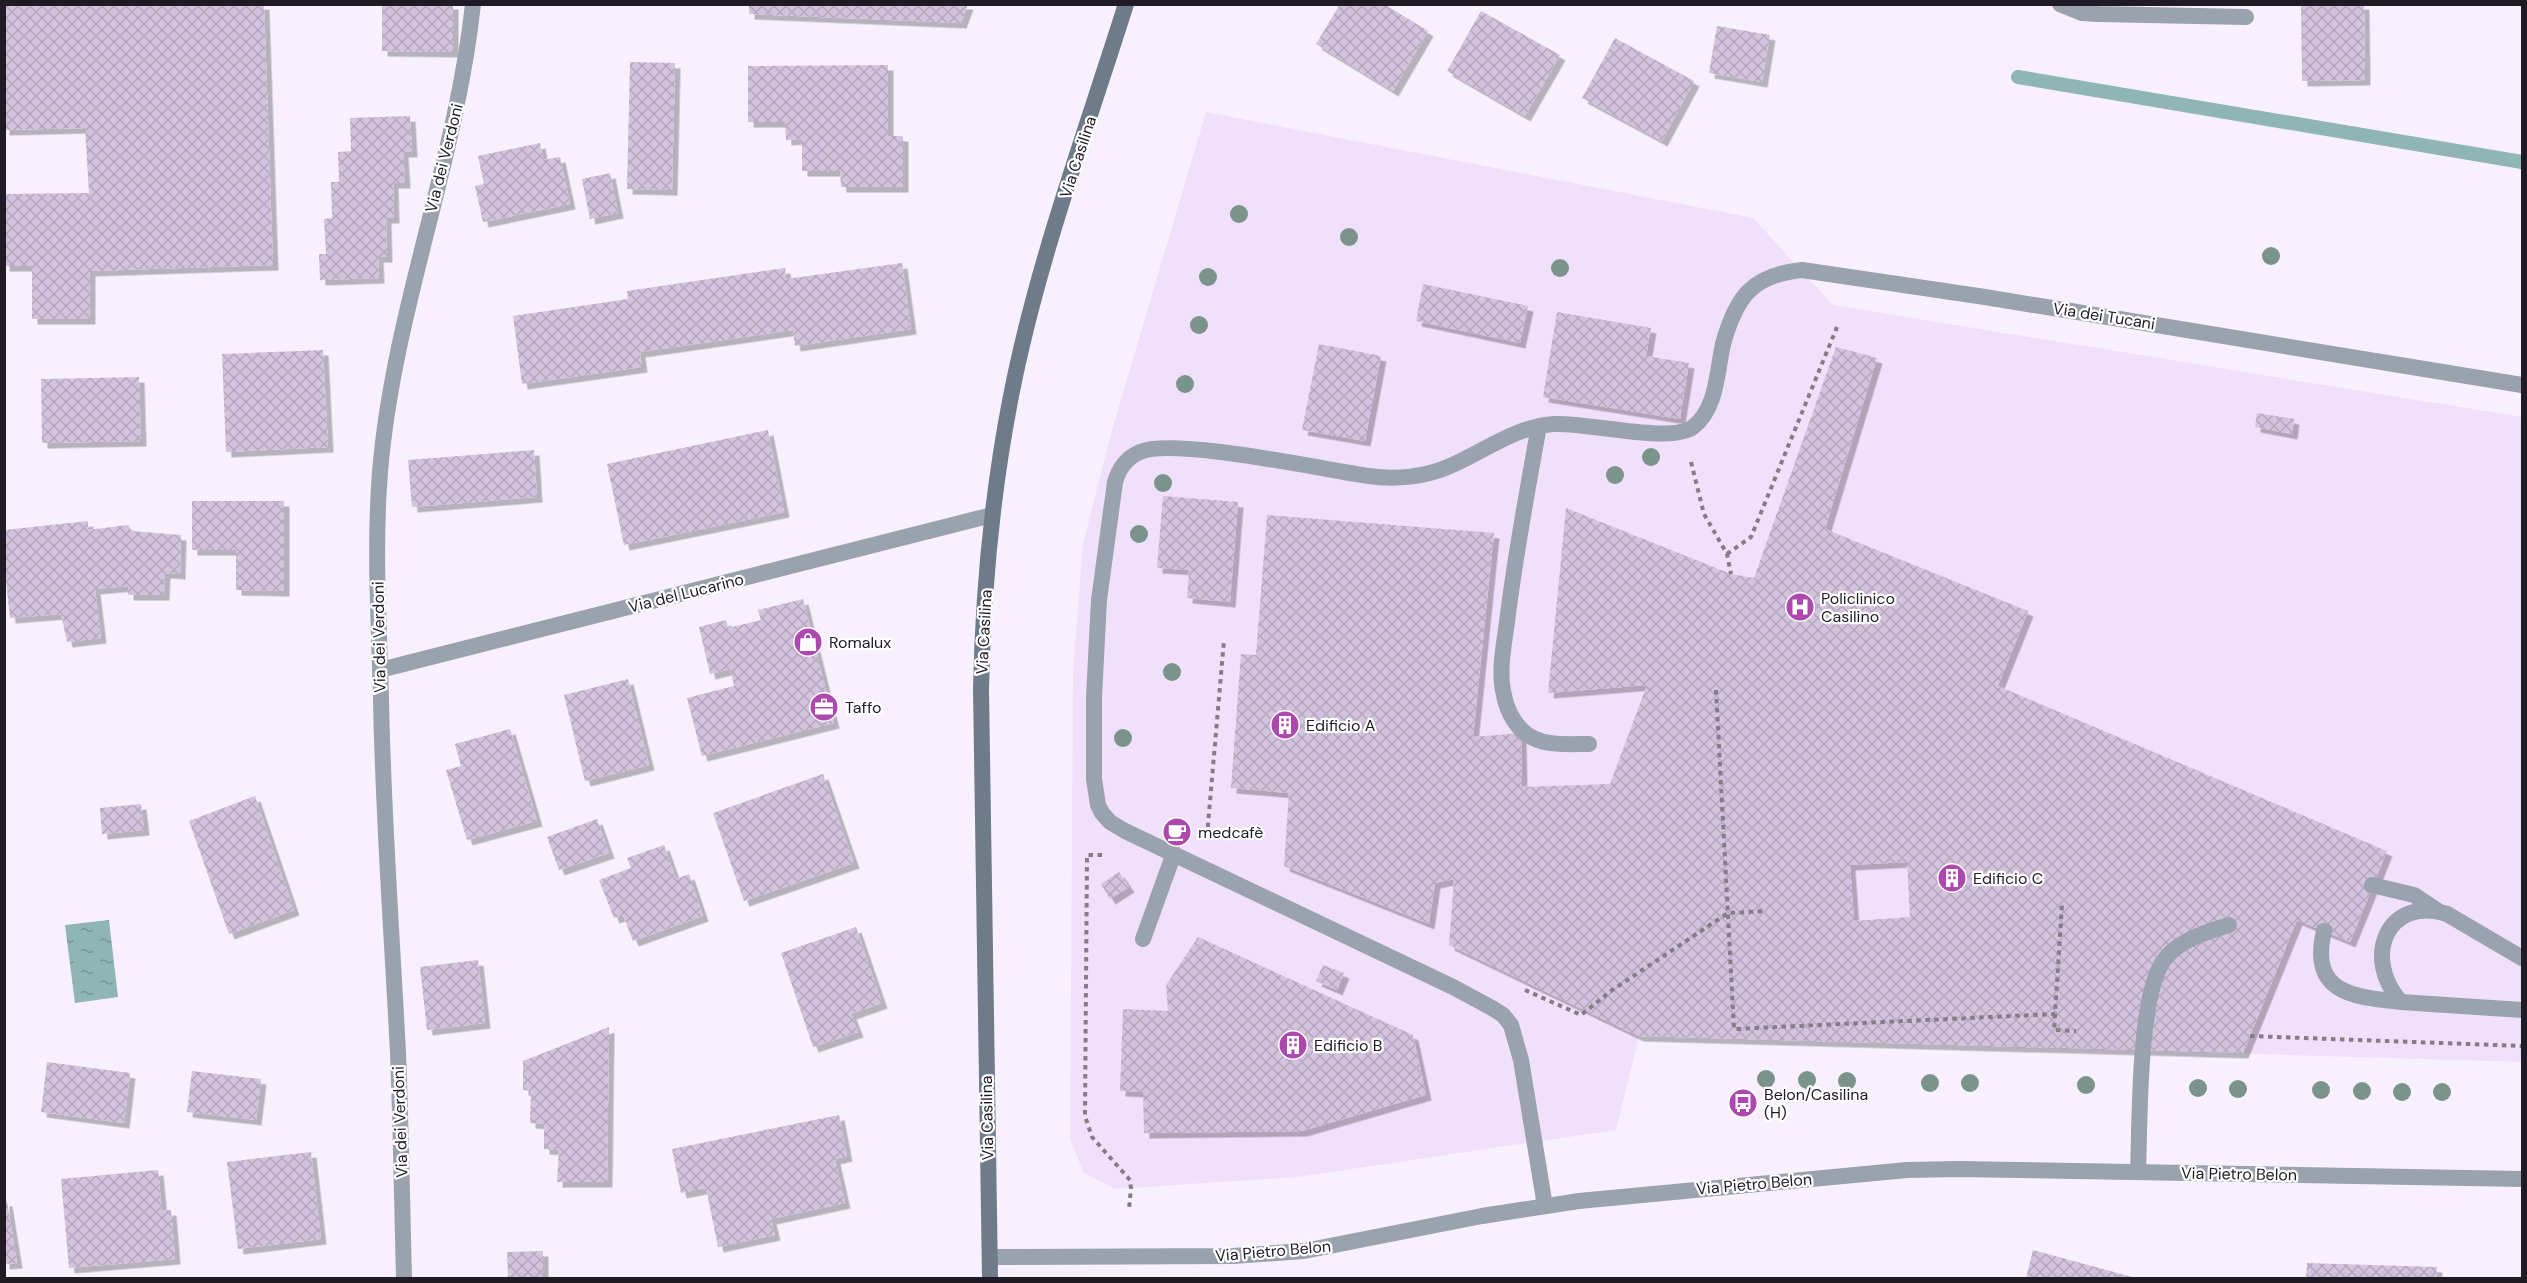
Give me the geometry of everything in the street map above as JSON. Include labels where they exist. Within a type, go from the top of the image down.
[{"type":"main road","name":"Via Casilina","points":[[990,1278],[981,689],[982,644],[992,515],[1011,396],[1029,320],[1126,4]]},
{"type":"street","name":"Via dei Verdoni","points":[[404,1278],[400,1114],[383,793],[377,528],[380,472],[388,411],[405,320],[459,96],[474,4]]},
{"type":"street","points":[[2060,4],[2082,13],[2246,16]]},
{"type":"street","name":"Via dei Tucani","points":[[1684,433],[1701,418],[1712,400],[1723,344],[1736,308],[1752,287],[1772,275],[1802,270],[1985,297],[2523,385]]},
{"type":"street","points":[[1545,1206],[1521,1060],[1511,1025],[1503,1015],[1453,987],[1110,822],[1098,806],[1095,788],[1094,697],[1099,600],[1114,482],[1122,465],[1141,451],[1174,448],[1210,451],[1371,476],[1396,477],[1448,467],[1508,436],[1539,426],[1569,423],[1666,435],[1684,433]]},
{"type":"street","points":[[1539,426],[1510,594],[1502,674],[1503,694],[1510,714],[1522,731],[1537,741],[1588,744]]},
{"type":"street","name":"Via del Lucarino","points":[[380,670],[992,515]]},
{"type":"street","points":[[1143,939],[1174,853]]},
{"type":"street","points":[[2372,885],[2414,896],[2523,958]]},
{"type":"street","points":[[2401,1002],[2390,990],[2384,978],[2381,958],[2384,938],[2391,927],[2409,915],[2438,911]]},
{"type":"street","points":[[2138,1173],[2144,1050],[2148,1010],[2157,976],[2163,962],[2175,950],[2206,933],[2229,925]]},
{"type":"street","points":[[2324,932],[2321,962],[2324,972],[2334,984],[2351,995],[2401,1002],[2523,1010]]},
{"type":"street","name":"Via Pietro Belon","points":[[990,1257],[1173,1257],[1283,1253],[1359,1242],[1482,1216],[1611,1197],[1907,1170],[2523,1179]]},
{"type":"path","points":[[1727,554],[1751,537],[1837,327]]},
{"type":"path","points":[[1684,433],[1704,513],[1727,554],[1731,574]]},
{"type":"path","points":[[1206,843],[1224,640]]},
{"type":"path","points":[[1716,690],[1734,1029],[2055,1014]]},
{"type":"path","points":[[1112,855],[1087,855],[1085,1116],[1092,1137],[1130,1180],[1129,1209]]},
{"type":"path","points":[[2062,904],[2054,1030],[2076,1031]]},
{"type":"path","points":[[1581,1015],[1611,991],[1728,913],[1766,911]]},
{"type":"path","points":[[2250,1036],[2523,1046]]},
{"type":"shaded area","name":"Policlinico Casilino","points":[[1206,112],[1753,218],[1833,305],[2522,417],[2522,1062],[1639,1036],[1616,1130],[1298,1177],[1115,1189],[1084,1173],[1070,1140],[1073,670],[1083,544],[1112,430]]},
{"type":"water","points":[[109,920],[118,997],[75,1003],[65,925]]},
{"type":"building","points":[[4,4],[264,4],[273,265],[90,271],[90,319],[32,319],[32,266],[4,266],[4,194],[89,193],[85,128],[4,130]]},
{"type":"building","points":[[382,4],[453,4],[453,52],[382,51]]},
{"type":"building","points":[[749,4],[968,4],[961,23],[749,14]]},
{"type":"building","points":[[1340,4],[1384,4],[1428,31],[1393,91],[1316,44]]},
{"type":"building","points":[[2301,4],[2364,4],[2365,80],[2302,81]]},
{"type":"building","points":[[1481,11],[1560,55],[1525,116],[1447,71]]},
{"type":"building","points":[[1717,26],[1770,35],[1762,82],[1709,73]]},
{"type":"building","points":[[1615,38],[1694,81],[1662,141],[1582,98]]},
{"type":"building","points":[[630,62],[675,63],[672,190],[627,189]]},
{"type":"building","points":[[888,65],[888,136],[903,136],[903,187],[841,187],[840,171],[802,171],[802,139],[786,140],[785,122],[748,122],[748,66]]},
{"type":"building","points":[[410,116],[412,152],[403,152],[405,183],[393,183],[394,218],[386,218],[387,257],[378,257],[379,278],[320,280],[319,254],[326,254],[324,219],[332,218],[331,182],[339,182],[338,152],[351,151],[350,118]]},
{"type":"building","points":[[540,143],[543,160],[560,157],[570,204],[483,222],[475,186],[484,184],[478,156]]},
{"type":"building","points":[[610,173],[618,213],[590,219],[582,179]]},
{"type":"building","points":[[902,263],[911,329],[795,346],[793,330],[640,352],[642,367],[522,384],[513,316],[628,299],[627,291],[785,268],[786,279]]},
{"type":"building","points":[[1423,284],[1528,306],[1520,343],[1416,321]]},
{"type":"building","points":[[1557,312],[1651,328],[1646,356],[1689,363],[1680,419],[1543,397]]},
{"type":"building","points":[[1319,344],[1381,356],[1365,441],[1302,430]]},
{"type":"building","points":[[1836,347],[1877,358],[1825,529],[2028,611],[1998,686],[2387,851],[2350,942],[2297,920],[2243,1053],[1638,1036],[1449,945],[1454,879],[1435,883],[1429,924],[1284,866],[1289,793],[1231,788],[1241,654],[1256,655],[1267,515],[1494,533],[1473,737],[1521,733],[1522,787],[1610,784],[1647,685],[1548,693],[1566,508],[1731,574],[1754,578]],"holes":[[[1907,862],[1910,917],[1854,921],[1850,865]]]},
{"type":"building","points":[[323,350],[328,447],[226,452],[222,354]]},
{"type":"building","points":[[139,377],[141,441],[42,443],[41,379]]},
{"type":"building","points":[[2257,413],[2294,419],[2292,434],[2255,427]]},
{"type":"building","points":[[768,430],[784,512],[624,545],[607,464]]},
{"type":"building","points":[[534,450],[537,497],[412,507],[408,460]]},
{"type":"building","points":[[1163,496],[1238,502],[1230,602],[1187,598],[1189,570],[1157,568]]},
{"type":"building","points":[[192,501],[284,501],[284,591],[236,590],[236,550],[192,550]]},
{"type":"building","points":[[88,521],[88,530],[128,525],[132,531],[181,535],[180,574],[165,573],[164,595],[128,595],[128,586],[95,589],[101,638],[67,642],[61,614],[10,618],[4,563],[4,530]]},
{"type":"building","points":[[803,599],[834,723],[702,756],[687,698],[734,686],[730,669],[710,674],[699,627],[726,620],[728,628],[761,620],[758,610]]},
{"type":"building","points":[[628,679],[649,765],[585,781],[564,695]]},
{"type":"building","points":[[510,729],[537,821],[467,840],[446,770],[461,766],[455,744]]},
{"type":"building","points":[[823,774],[854,863],[744,901],[713,813]]},
{"type":"building","points":[[255,796],[294,910],[229,934],[189,821]]},
{"type":"building","points":[[141,804],[144,830],[102,834],[100,808]]},
{"type":"building","points":[[597,819],[609,853],[559,870],[547,837]]},
{"type":"building","points":[[664,845],[676,879],[689,874],[703,916],[633,941],[623,915],[614,918],[599,880],[631,868],[627,858]]},
{"type":"building","points":[[1119,872],[1129,887],[1110,899],[1101,884]]},
{"type":"building","points":[[856,927],[882,1003],[851,1014],[858,1032],[813,1047],[781,953]]},
{"type":"building","name":"Edificio B","points":[[1198,937],[1413,1035],[1426,1095],[1302,1131],[1144,1133],[1143,1092],[1120,1091],[1123,1009],[1168,1011],[1166,985]]},
{"type":"building","points":[[478,960],[485,1023],[427,1030],[420,967]]},
{"type":"building","points":[[1323,965],[1344,973],[1337,990],[1316,981]]},
{"type":"building","points":[[609,1027],[607,1182],[557,1182],[559,1150],[544,1149],[544,1124],[530,1123],[531,1091],[523,1090],[523,1061]]},
{"type":"building","points":[[47,1062],[130,1073],[124,1123],[41,1112]]},
{"type":"building","points":[[192,1071],[261,1079],[256,1120],[187,1112]]},
{"type":"building","points":[[839,1115],[847,1156],[835,1159],[845,1203],[771,1219],[775,1235],[718,1247],[706,1188],[681,1193],[672,1149]]},
{"type":"building","points":[[311,1152],[321,1239],[238,1249],[227,1162]]},
{"type":"building","points":[[158,1170],[162,1211],[171,1210],[175,1259],[69,1268],[61,1179]]},
{"type":"building","points":[[4,1201],[7,1201],[17,1263],[4,1264]]},
{"type":"building","points":[[2033,1250],[2136,1278],[2026,1278]]},
{"type":"building","points":[[543,1251],[543,1278],[508,1278],[507,1252]]},
{"type":"building","points":[[2307,1263],[2437,1267],[2436,1278],[2306,1278]]},
{"type":"waterway","points":[[2018,77],[2522,162]]},
{"type":"place","name":"Policlinico Casilino","points":[[1800,607]]},
{"type":"place","name":"Romalux","points":[[808,642]]},
{"type":"place","name":"Taffo","points":[[824,707]]},
{"type":"place","name":"Edificio A","points":[[1285,725]]},
{"type":"place","name":"medcafè","points":[[1177,832]]},
{"type":"place","name":"Edificio C","points":[[1952,878]]},
{"type":"place","name":"Edificio B","points":[[1293,1045]]},
{"type":"place","name":"Belon/Casilina (H)","points":[[1743,1103]]}]
